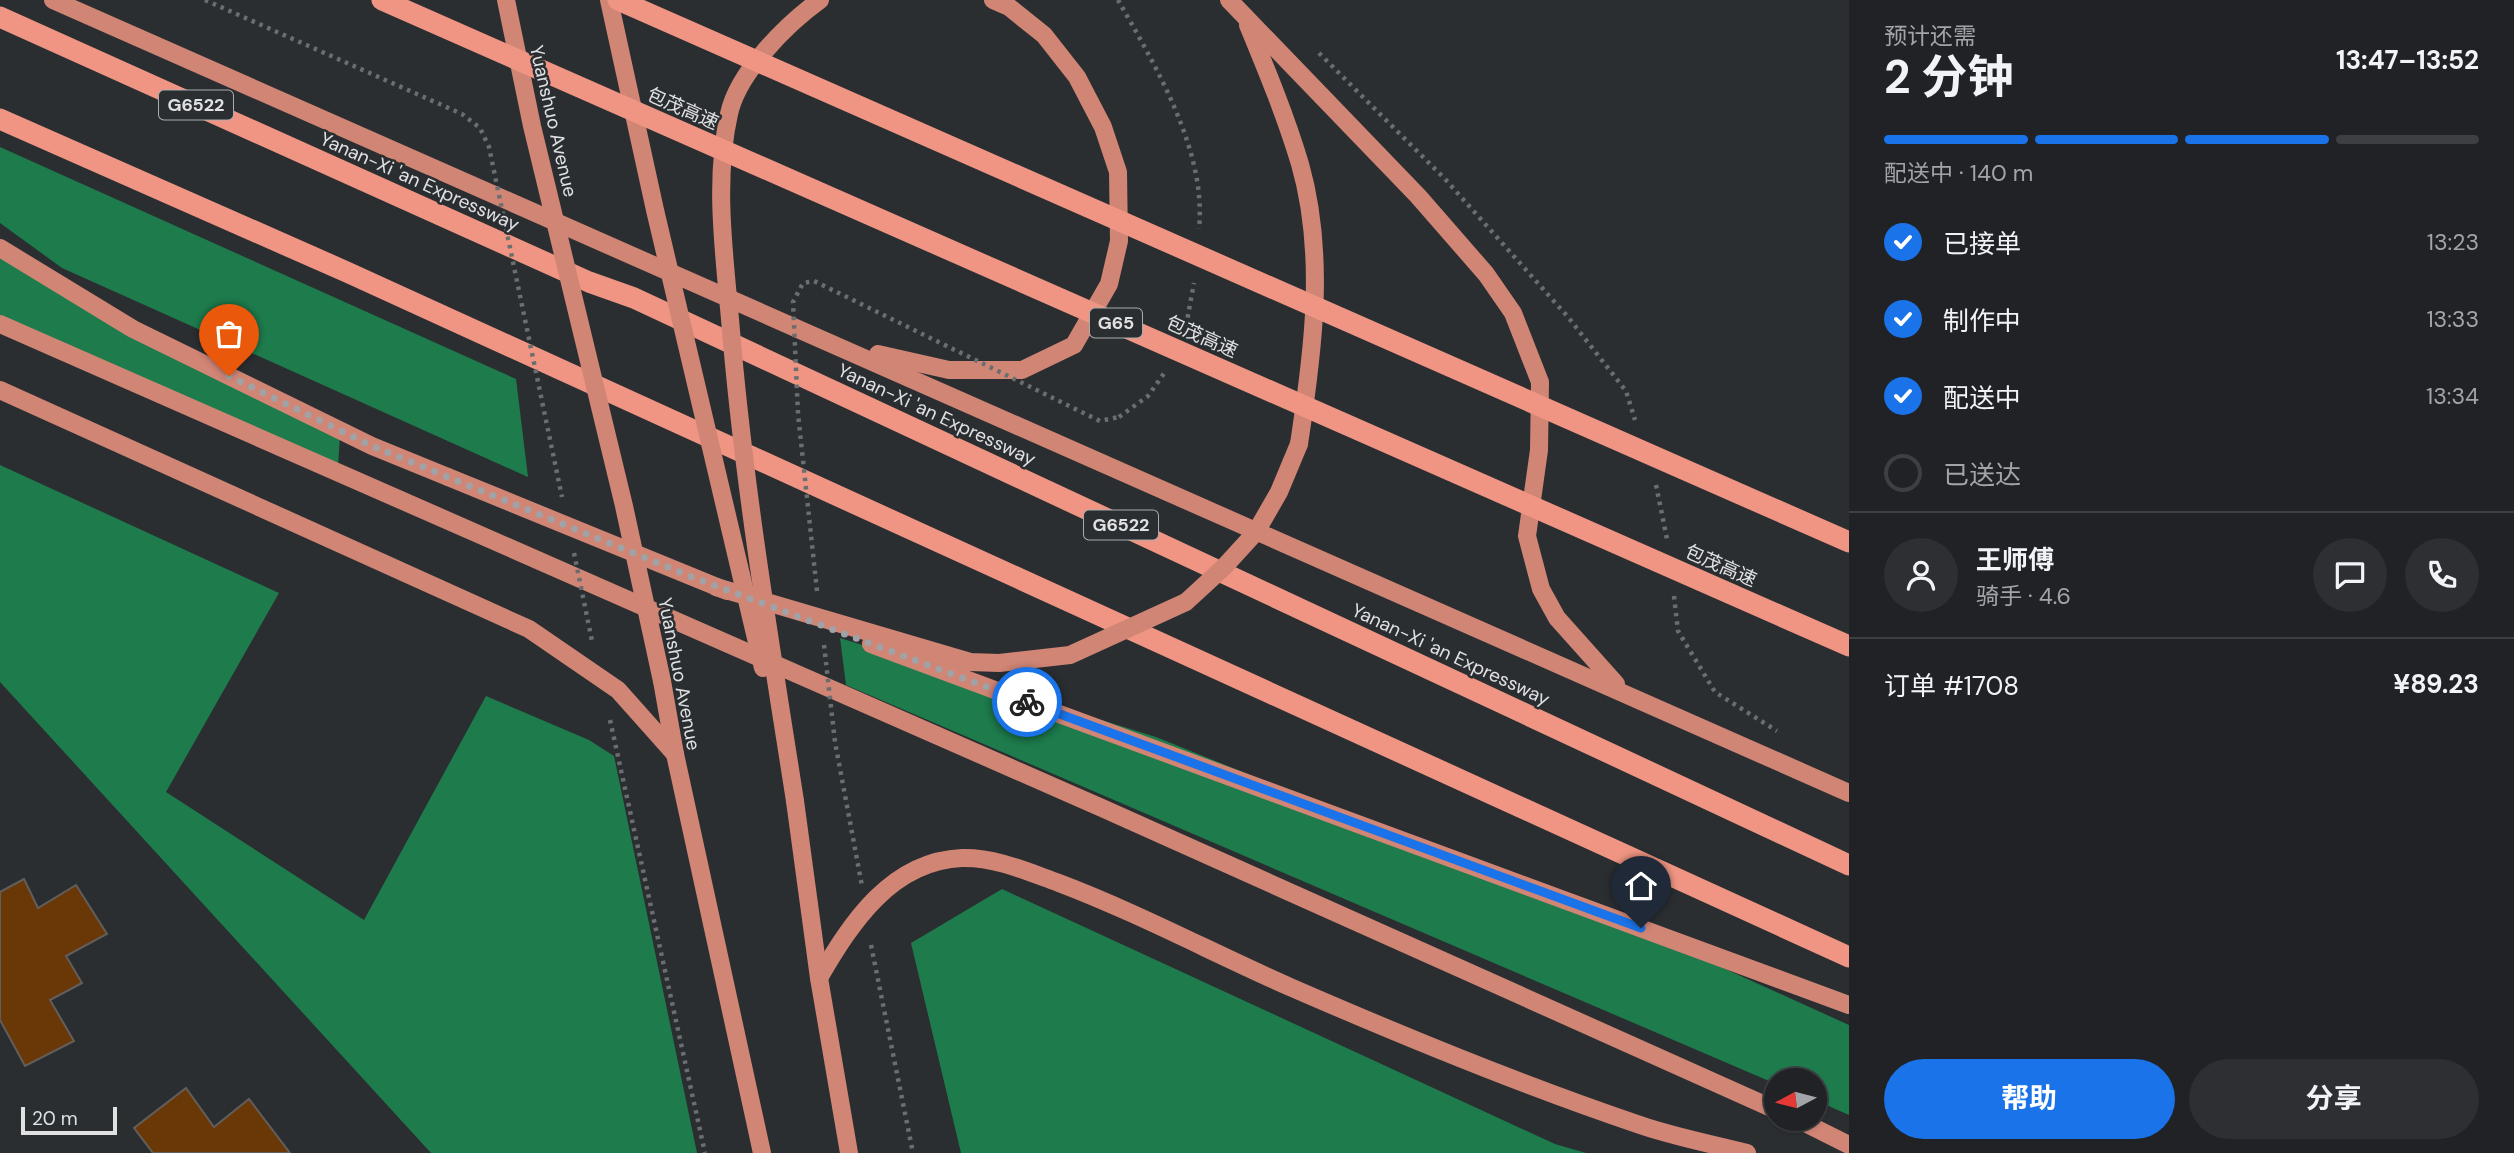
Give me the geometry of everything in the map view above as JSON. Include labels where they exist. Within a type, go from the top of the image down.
[{"type":"highway","name":"包茂高速","points":[[383,0],[1849,646]]},
{"type":"highway","points":[[618,0],[1849,542]]},
{"type":"highway","name":"Yanan-Xi 'an Expressway","points":[[0,17],[589,282],[634,298],[1849,865]]},
{"type":"highway","points":[[0,119],[349,273],[1849,957]]},
{"type":"main road","points":[[54,0],[1849,793]]},
{"type":"main road","points":[[65,0],[110,25]]},
{"type":"main road","name":"Yuanshuo Avenue","points":[[506,0],[662,681],[675,754],[762,1153]]},
{"type":"main road","points":[[609,0],[655,210],[795,801]]},
{"type":"main road","points":[[820,0],[782,31],[746,79],[729,112],[722,185],[734,375],[751,518],[795,801],[819,978],[849,1153]]},
{"type":"main road","points":[[838,345],[949,370],[1022,370],[1074,345],[1109,284],[1119,241],[1118,172],[1103,127],[1077,77],[1044,35],[1009,7],[993,0]]},
{"type":"main road","points":[[1229,0],[1418,196],[1486,274],[1513,313],[1540,382],[1539,450],[1527,536],[1541,589],[1557,618],[1621,690]]},
{"type":"main road","points":[[716,587],[970,662],[999,663],[1070,655],[1186,602],[1224,567],[1262,522],[1279,492],[1299,444],[1312,358],[1315,262],[1301,166],[1272,82],[1244,15]]},
{"type":"main road","points":[[0,234],[139,319],[307,401],[372,446]]},
{"type":"main road","points":[[0,248],[133,329],[372,446],[716,587],[1849,1004]]},
{"type":"main road","points":[[0,324],[1115,814],[1764,1105]]},
{"type":"main road","points":[[0,390],[529,629],[618,690],[675,754]]},
{"type":"main road","points":[[819,978],[846,931],[873,899],[920,867],[962,859],[1011,865],[1106,901],[1289,987],[1501,1075],[1643,1126],[1747,1153]]},
{"type":"main road","points":[[1821,1131],[1849,1145]]},
{"type":"path","points":[[205,0],[461,114],[480,128],[489,146],[565,508]]},
{"type":"path","points":[[1310,44],[1445,179],[1568,317],[1626,391]]},
{"type":"path","points":[[817,594],[797,401],[793,302],[803,283],[814,281],[1100,421],[1119,417]]},
{"type":"path","points":[[573,548],[705,1153]]},
{"type":"path","points":[[822,635],[835,742],[914,1153]]},
{"type":"green space","points":[[0,147],[516,379],[528,477],[62,268],[0,223]]},
{"type":"green space","points":[[0,255],[340,434],[338,467],[0,318]]},
{"type":"green space","points":[[0,465],[279,593],[166,792],[364,920],[486,696],[589,740],[614,756],[697,1153],[431,1153],[0,682]]},
{"type":"green space","points":[[840,638],[1156,737],[1679,948],[1849,1025],[1849,1115],[1827,1105],[1827,1068],[1764,1068],[1764,1079],[846,685]]},
{"type":"green space","points":[[1002,889],[1555,1144],[1586,1153],[961,1153],[911,943]]},
{"type":"building","points":[[24,879],[38,908],[76,885],[107,934],[66,956],[82,983],[50,1000],[74,1041],[25,1066],[0,1020],[0,892]]},
{"type":"building","points":[[186,1088],[214,1127],[249,1099],[290,1153],[153,1153],[134,1128]]},
{"type":"way so far","points":[[229,376],[372,446],[716,587],[1027,702]]},
{"type":"route","points":[[1027,702],[1641,928]]}]
